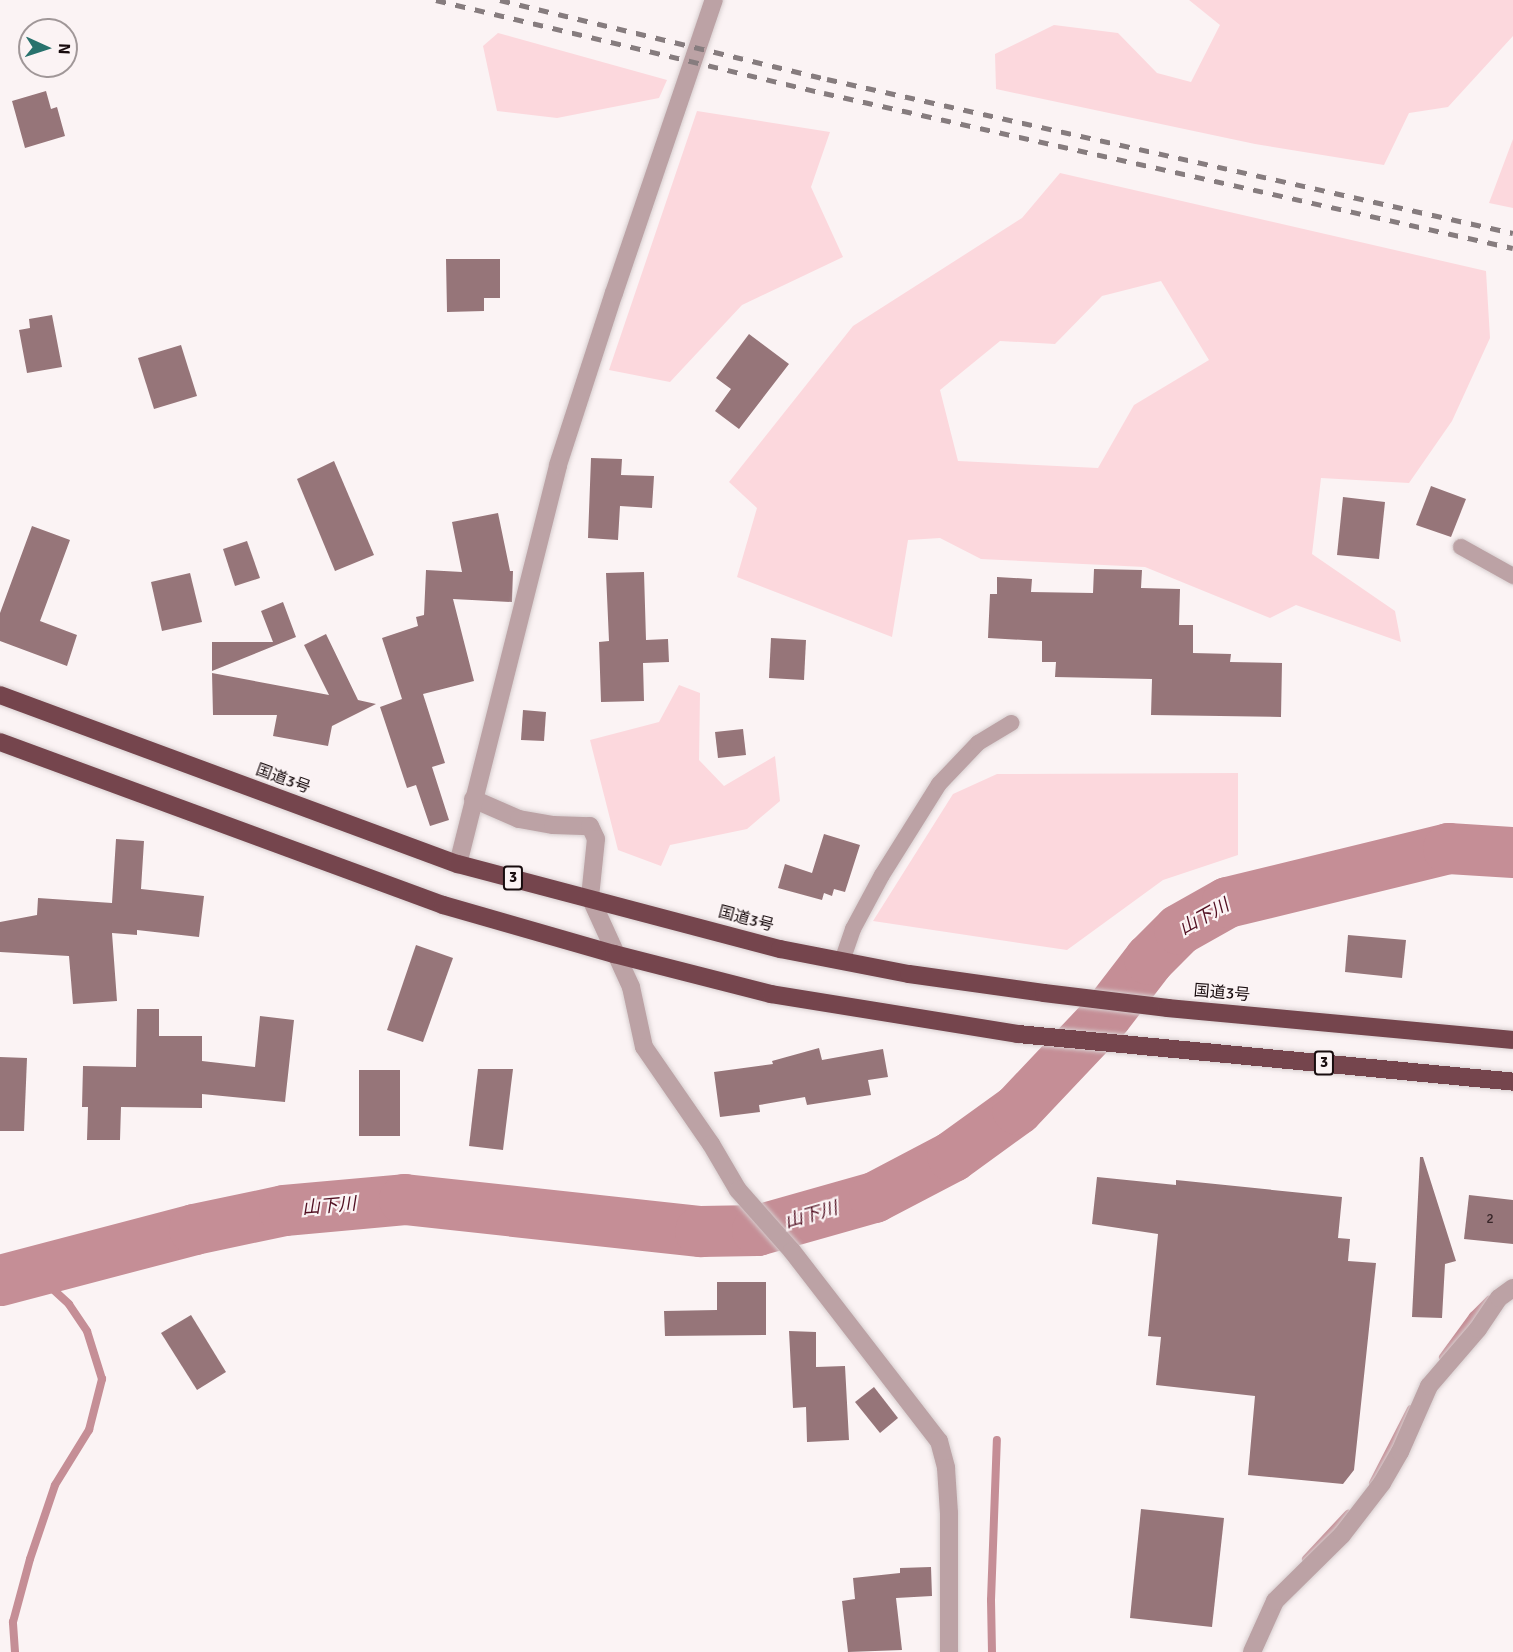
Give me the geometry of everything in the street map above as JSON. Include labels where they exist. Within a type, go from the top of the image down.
[{"type":"highway","name":"国道3号","points":[[0,695],[458,864],[780,949],[909,974],[1044,993],[1168,1008],[1513,1040]]},
{"type":"highway","name":"3","points":[[0,742],[443,905],[614,954],[771,994],[1018,1034],[1513,1082]]},
{"type":"street","points":[[458,864],[558,465],[714,0]]},
{"type":"street","points":[[473,800],[519,819],[553,825],[590,826],[596,839],[590,897],[631,987],[644,1047],[748,1201],[792,1251],[939,1441],[946,1468],[949,1513],[949,1652]]},
{"type":"street","points":[[1252,1652],[1275,1601],[1342,1535],[1400,1452],[1429,1386],[1478,1329],[1499,1298],[1513,1288]]},
{"type":"lane","points":[[1461,547],[1513,576]]},
{"type":"lane","points":[[842,961],[853,929],[882,875],[939,784],[978,743],[1011,723]]},
{"type":"shaded area","points":[[1189,0],[1513,0],[1513,36],[1448,107],[1409,113],[1384,165],[1255,144],[996,89],[995,54],[1054,25],[1118,33],[1157,73],[1191,82],[1220,25]]},
{"type":"shaded area","points":[[498,33],[667,80],[659,98],[557,118],[497,111],[483,46]]},
{"type":"shaded area","points":[[697,111],[830,132],[811,187],[843,257],[742,305],[670,382],[609,370]]},
{"type":"shaded area","points":[[1513,139],[1513,208],[1489,203]]},
{"type":"shaded area","points":[[1060,173],[1486,271],[1490,338],[1452,421],[1409,483],[1321,478],[1312,554],[1395,611],[1401,642],[1296,605],[1270,618],[1145,567],[981,559],[940,538],[908,540],[892,637],[737,577],[757,508],[729,482],[853,326],[1022,218]],"holes":[[[1161,281],[1209,360],[1134,405],[1098,468],[958,461],[940,390],[1000,341],[1055,344],[1102,296]]]},
{"type":"shaded area","points":[[679,685],[700,693],[699,760],[724,786],[775,756],[780,801],[747,829],[670,845],[661,866],[618,850],[590,740],[659,722]]},
{"type":"shaded area","points":[[1238,773],[1238,855],[1163,880],[1067,950],[873,921],[953,794],[997,774]]},
{"type":"building","points":[[46,91],[51,109],[57,107],[65,136],[25,148],[12,101]]},
{"type":"building","points":[[446,259],[500,259],[500,298],[484,298],[484,311],[447,312]]},
{"type":"building","points":[[52,315],[62,367],[27,373],[19,330],[30,328],[29,319]]},
{"type":"building","points":[[749,334],[789,364],[739,429],[715,411],[731,389],[716,378]]},
{"type":"building","points":[[181,345],[197,396],[154,409],[138,358]]},
{"type":"building","points":[[591,458],[622,459],[621,475],[654,476],[652,508],[620,506],[618,540],[588,538]]},
{"type":"building","points":[[334,461],[374,555],[335,571],[297,479]]},
{"type":"building","points":[[1431,486],[1466,499],[1451,537],[1416,525]]},
{"type":"building","points":[[1343,497],[1385,502],[1379,559],[1337,555]]},
{"type":"building","points":[[498,513],[510,571],[513,571],[512,602],[453,599],[474,681],[423,694],[445,763],[432,767],[449,820],[430,826],[416,785],[407,788],[380,707],[402,699],[382,638],[418,626],[416,617],[424,615],[426,570],[462,572],[452,522]]},
{"type":"building","points":[[32,526],[70,540],[40,621],[77,635],[67,666],[0,641],[0,613]]},
{"type":"building","points":[[247,541],[260,578],[235,586],[223,549]]},
{"type":"building","points":[[1094,569],[1142,570],[1141,588],[1180,589],[1179,625],[1193,625],[1193,653],[1231,654],[1230,662],[1282,663],[1281,717],[1151,715],[1152,679],[1055,677],[1056,662],[1042,662],[1042,641],[988,638],[990,594],[997,594],[997,577],[1032,579],[1031,592],[1093,593]]},
{"type":"building","points":[[644,572],[646,640],[668,639],[669,662],[643,663],[644,701],[601,702],[599,642],[609,641],[606,573]]},
{"type":"building","points":[[190,573],[202,622],[162,631],[151,582]]},
{"type":"building","points":[[283,602],[296,637],[212,671],[212,642],[273,642],[261,611]]},
{"type":"building","points":[[326,634],[358,700],[376,704],[332,726],[328,746],[273,736],[277,715],[213,715],[212,673],[329,695],[304,645]]},
{"type":"building","points":[[771,638],[806,640],[804,680],[769,678]]},
{"type":"building","points":[[523,710],[546,712],[544,741],[521,740]]},
{"type":"building","points":[[743,729],[746,755],[718,758],[715,732]]},
{"type":"building","points":[[824,834],[860,845],[845,892],[834,889],[832,896],[824,893],[822,900],[778,888],[785,864],[812,873]]},
{"type":"building","points":[[116,839],[144,841],[141,889],[204,896],[199,937],[137,930],[137,935],[112,933],[117,1001],[73,1004],[69,956],[0,952],[0,922],[37,915],[38,898],[112,903]]},
{"type":"building","points":[[1348,935],[1406,940],[1402,978],[1345,972]]},
{"type":"building","points":[[416,945],[453,958],[423,1042],[387,1030]]},
{"type":"building","points":[[137,1009],[159,1009],[159,1036],[202,1036],[202,1061],[255,1067],[260,1016],[294,1020],[285,1102],[202,1094],[202,1108],[121,1107],[120,1140],[87,1140],[88,1107],[82,1107],[83,1066],[136,1067]]},
{"type":"building","points":[[819,1048],[822,1060],[883,1049],[888,1077],[868,1080],[871,1095],[807,1105],[805,1097],[759,1105],[760,1112],[720,1117],[714,1072],[773,1064],[772,1061]]},
{"type":"building","points":[[0,1057],[27,1058],[24,1131],[0,1131]]},
{"type":"building","points":[[478,1069],[513,1069],[503,1150],[469,1146]]},
{"type":"building","points":[[359,1070],[400,1070],[400,1136],[359,1136]]},
{"type":"building","points":[[1420,1157],[1423,1157],[1456,1261],[1445,1264],[1442,1318],[1412,1317]]},
{"type":"building","points":[[1097,1177],[1176,1185],[1176,1180],[1342,1197],[1338,1238],[1350,1239],[1348,1261],[1376,1263],[1354,1470],[1343,1484],[1248,1475],[1255,1396],[1156,1385],[1161,1337],[1148,1336],[1158,1234],[1092,1224]]},
{"type":"building","points":[[1469,1195],[1513,1200],[1513,1244],[1464,1239]]},
{"type":"building","points":[[717,1282],[766,1282],[766,1335],[665,1336],[664,1311],[717,1310]]},
{"type":"building","points":[[191,1315],[226,1372],[197,1390],[161,1333]]},
{"type":"building","points":[[789,1331],[816,1332],[816,1367],[845,1366],[849,1440],[807,1442],[806,1407],[793,1408]]},
{"type":"building","points":[[874,1387],[898,1418],[880,1433],[855,1402]]},
{"type":"building","points":[[1141,1509],[1224,1518],[1212,1627],[1130,1618]]},
{"type":"building","points":[[931,1567],[932,1596],[896,1598],[902,1650],[848,1652],[842,1601],[855,1599],[853,1578],[900,1573],[900,1568]]},
{"type":"waterway","name":"山下川","points":[[0,1280],[194,1229],[284,1210],[404,1199],[700,1231],[757,1230],[874,1197],[952,1156],[1017,1109],[1106,1015],[1149,959],[1179,929],[1227,902],[1448,848],[1513,852]]},
{"type":"waterway","points":[[15,1652],[13,1622],[30,1559],[55,1485],[89,1430],[102,1379],[87,1331],[69,1304],[33,1271]]},
{"type":"waterway","points":[[1443,1357],[1473,1316],[1489,1300]]},
{"type":"waterway","points":[[1373,1483],[1411,1409]]},
{"type":"waterway","points":[[992,1652],[991,1600],[997,1440]]},
{"type":"waterway","points":[[1306,1559],[1348,1514]]},
{"type":"railway","points":[[436,0],[824,93],[1513,248]]},
{"type":"railway","points":[[500,0],[827,79],[1513,233]]}]
